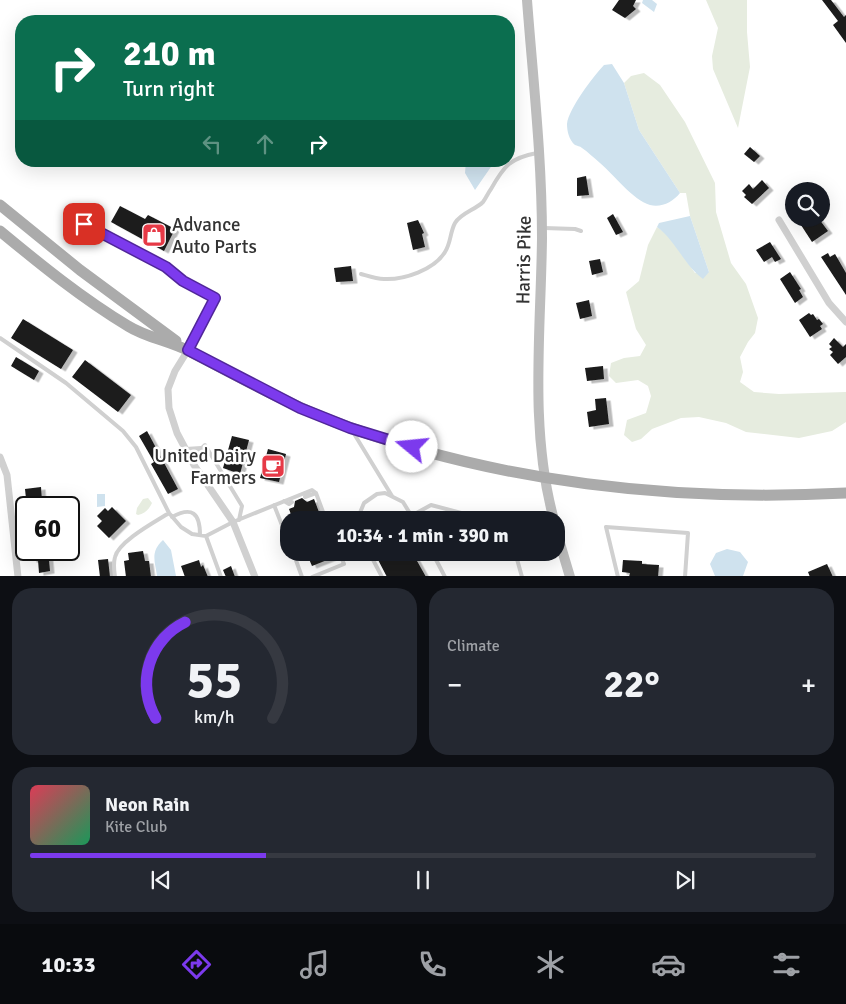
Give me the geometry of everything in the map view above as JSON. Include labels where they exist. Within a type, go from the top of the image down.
[{"type":"main road","name":"Harris Pike","points":[[527,0],[539,152],[542,228],[540,397],[545,478],[552,511]]},
{"type":"main road","points":[[0,205],[80,270],[188,350]]},
{"type":"main road","points":[[0,231],[34,260],[130,328],[188,350],[300,408],[350,428],[428,452],[545,478],[685,493],[793,496],[846,493]]},
{"type":"main road","points":[[565,560],[570,576]]},
{"type":"street","points":[[779,220],[830,303],[846,322]]},
{"type":"street","points":[[188,350],[175,371],[168,389],[169,408],[177,433],[191,459],[236,521],[255,576]]},
{"type":"street","points":[[0,457],[7,475],[18,576]]},
{"type":"lane","points":[[515,159],[539,152]]},
{"type":"lane","points":[[361,274],[384,279],[419,272],[432,264],[446,251],[452,230],[459,218],[485,200],[505,167]]},
{"type":"lane","points":[[76,217],[84,224],[166,267],[183,281],[215,298],[188,350]]},
{"type":"lane","points":[[542,228],[575,229],[581,231]]},
{"type":"lane","points":[[0,338],[66,383],[123,431],[136,446],[170,515],[180,527],[192,534],[206,536],[236,521],[312,490],[316,493],[323,511]]},
{"type":"lane","points":[[350,428],[392,496]]},
{"type":"lane","points":[[186,449],[201,448],[205,445],[242,506],[236,521]]},
{"type":"lane","points":[[191,459],[201,448]]},
{"type":"lane","points":[[305,498],[316,493]]},
{"type":"lane","points":[[361,511],[364,503],[377,494],[385,493],[403,502],[408,511]]},
{"type":"lane","points":[[284,501],[290,504],[292,502]]},
{"type":"lane","points":[[274,505],[280,520]]},
{"type":"lane","points":[[422,511],[431,505],[454,511]]},
{"type":"lane","points":[[115,576],[115,555],[119,549],[128,540],[170,515],[186,511],[192,513],[200,524],[200,535]]},
{"type":"lane","points":[[618,576],[606,527],[688,533],[685,576]]},
{"type":"lane","points":[[206,536],[221,576]]},
{"type":"lane","points":[[296,561],[302,576]]},
{"type":"lane","points":[[312,576],[344,564],[343,561]]},
{"type":"lane","points":[[374,561],[382,576]]},
{"type":"lane","points":[[437,561],[445,576]]},
{"type":"lane","points":[[518,561],[522,576]]},
{"type":"shaded area","points":[[706,0],[747,0],[750,67],[738,128],[713,69],[712,56],[718,28]]},
{"type":"shaded area","points":[[644,73],[660,85],[685,122],[715,183],[716,212],[731,263],[746,284],[758,318],[755,333],[740,357],[743,372],[740,382],[754,392],[779,394],[846,392],[846,422],[832,431],[799,438],[746,432],[726,423],[699,417],[681,418],[652,429],[641,439],[632,442],[624,435],[627,420],[646,413],[651,396],[648,386],[638,380],[616,383],[609,376],[611,363],[624,358],[640,356],[646,345],[636,329],[626,292],[639,281],[648,245],[657,227],[668,235],[695,273],[709,272],[690,216],[686,193],[680,193],[639,130],[624,83],[631,76]]},
{"type":"shaded area","points":[[148,498],[152,503],[150,507],[143,514],[136,514],[137,508],[143,499]]},
{"type":"water","points":[[643,0],[652,0],[657,4],[654,12],[642,3]]},
{"type":"water","points":[[612,64],[624,83],[639,130],[680,193],[666,204],[654,206],[637,198],[589,153],[571,141],[567,124],[572,110],[604,65]]},
{"type":"water","points":[[466,167],[491,167],[475,190],[465,173]]},
{"type":"water","points":[[690,216],[709,272],[703,279],[690,267],[670,239],[657,227],[659,223]]},
{"type":"water","points":[[97,494],[105,494],[105,506],[97,507]]},
{"type":"water","points":[[163,540],[171,550],[176,576],[157,576],[155,553]]},
{"type":"water","points":[[727,549],[740,552],[748,562],[743,576],[715,576],[710,564],[716,553]]},
{"type":"building","points":[[619,0],[636,0],[633,6],[636,9],[625,18],[612,10]]},
{"type":"building","points":[[822,0],[831,0],[844,17],[846,15],[846,43],[833,25],[838,21]]},
{"type":"building","points":[[750,147],[760,156],[754,162],[744,154]]},
{"type":"building","points":[[586,176],[589,195],[577,196],[577,178]]},
{"type":"building","points":[[762,180],[769,188],[752,204],[744,197],[746,195],[742,191],[749,184],[753,189]]},
{"type":"building","points":[[120,206],[145,219],[148,215],[175,229],[164,251],[111,222]]},
{"type":"building","points":[[613,214],[623,232],[616,235],[607,218]]},
{"type":"building","points":[[418,220],[424,233],[422,234],[425,247],[413,250],[407,223]]},
{"type":"building","points":[[802,227],[825,227],[828,231],[812,242]]},
{"type":"building","points":[[770,242],[781,259],[775,262],[772,257],[764,262],[756,250]]},
{"type":"building","points":[[828,253],[830,257],[835,254],[846,273],[846,295],[821,257]]},
{"type":"building","points":[[600,259],[603,272],[592,275],[589,261]]},
{"type":"building","points":[[351,266],[353,281],[336,282],[334,268]]},
{"type":"building","points":[[790,272],[801,289],[799,290],[803,297],[795,303],[780,279]]},
{"type":"building","points":[[589,300],[592,316],[580,319],[576,303]]},
{"type":"building","points":[[809,313],[813,314],[823,324],[820,326],[822,329],[810,337],[799,320]]},
{"type":"building","points":[[23,319],[73,350],[61,369],[11,338]]},
{"type":"building","points":[[834,338],[843,347],[846,344],[846,357],[838,364],[830,355],[833,352],[829,349],[832,347],[829,344]]},
{"type":"building","points":[[16,357],[39,371],[34,380],[11,366]]},
{"type":"building","points":[[85,360],[131,395],[118,412],[72,377]]},
{"type":"building","points":[[603,366],[604,379],[587,381],[585,368]]},
{"type":"building","points":[[606,398],[609,424],[589,427],[587,412],[596,410],[595,399]]},
{"type":"building","points":[[147,431],[178,489],[168,494],[151,464],[154,462],[139,436]]},
{"type":"building","points":[[232,436],[249,440],[240,474],[223,468]]},
{"type":"building","name":"United Dairy Farmers","points":[[268,449],[286,454],[279,482],[260,478]]},
{"type":"building","points":[[41,487],[42,496],[26,496],[25,489]]},
{"type":"building","points":[[302,498],[307,502],[314,499],[319,511],[290,511],[289,509],[294,507],[295,501]]},
{"type":"building","points":[[112,507],[126,521],[109,538],[97,526],[102,521],[97,516],[105,508],[108,511]]},
{"type":"building","points":[[143,551],[145,561],[149,561],[151,576],[126,576],[124,561],[129,560],[128,553]]},
{"type":"building","points":[[108,559],[110,576],[100,576],[98,560]]},
{"type":"building","points":[[199,560],[201,567],[203,565],[208,576],[185,576],[181,566]]},
{"type":"building","points":[[623,560],[642,561],[642,564],[659,565],[658,576],[629,576],[630,573],[622,572]]},
{"type":"building","points":[[38,561],[49,561],[50,571],[39,573]]},
{"type":"building","points":[[310,561],[324,561],[312,566]]},
{"type":"building","points":[[379,561],[417,561],[425,576],[386,576]]},
{"type":"building","points":[[827,564],[833,576],[810,576],[808,572]]},
{"type":"building","points":[[231,566],[235,576],[226,576],[223,570]]},
{"type":"place","name":"Advance Auto Parts","points":[[154,235]]},
{"type":"place","name":"United Dairy Farmers","points":[[273,466]]},
{"type":"route","points":[[84,224],[166,267],[183,281],[215,298],[188,350],[300,408],[350,428],[412,447]]}]
